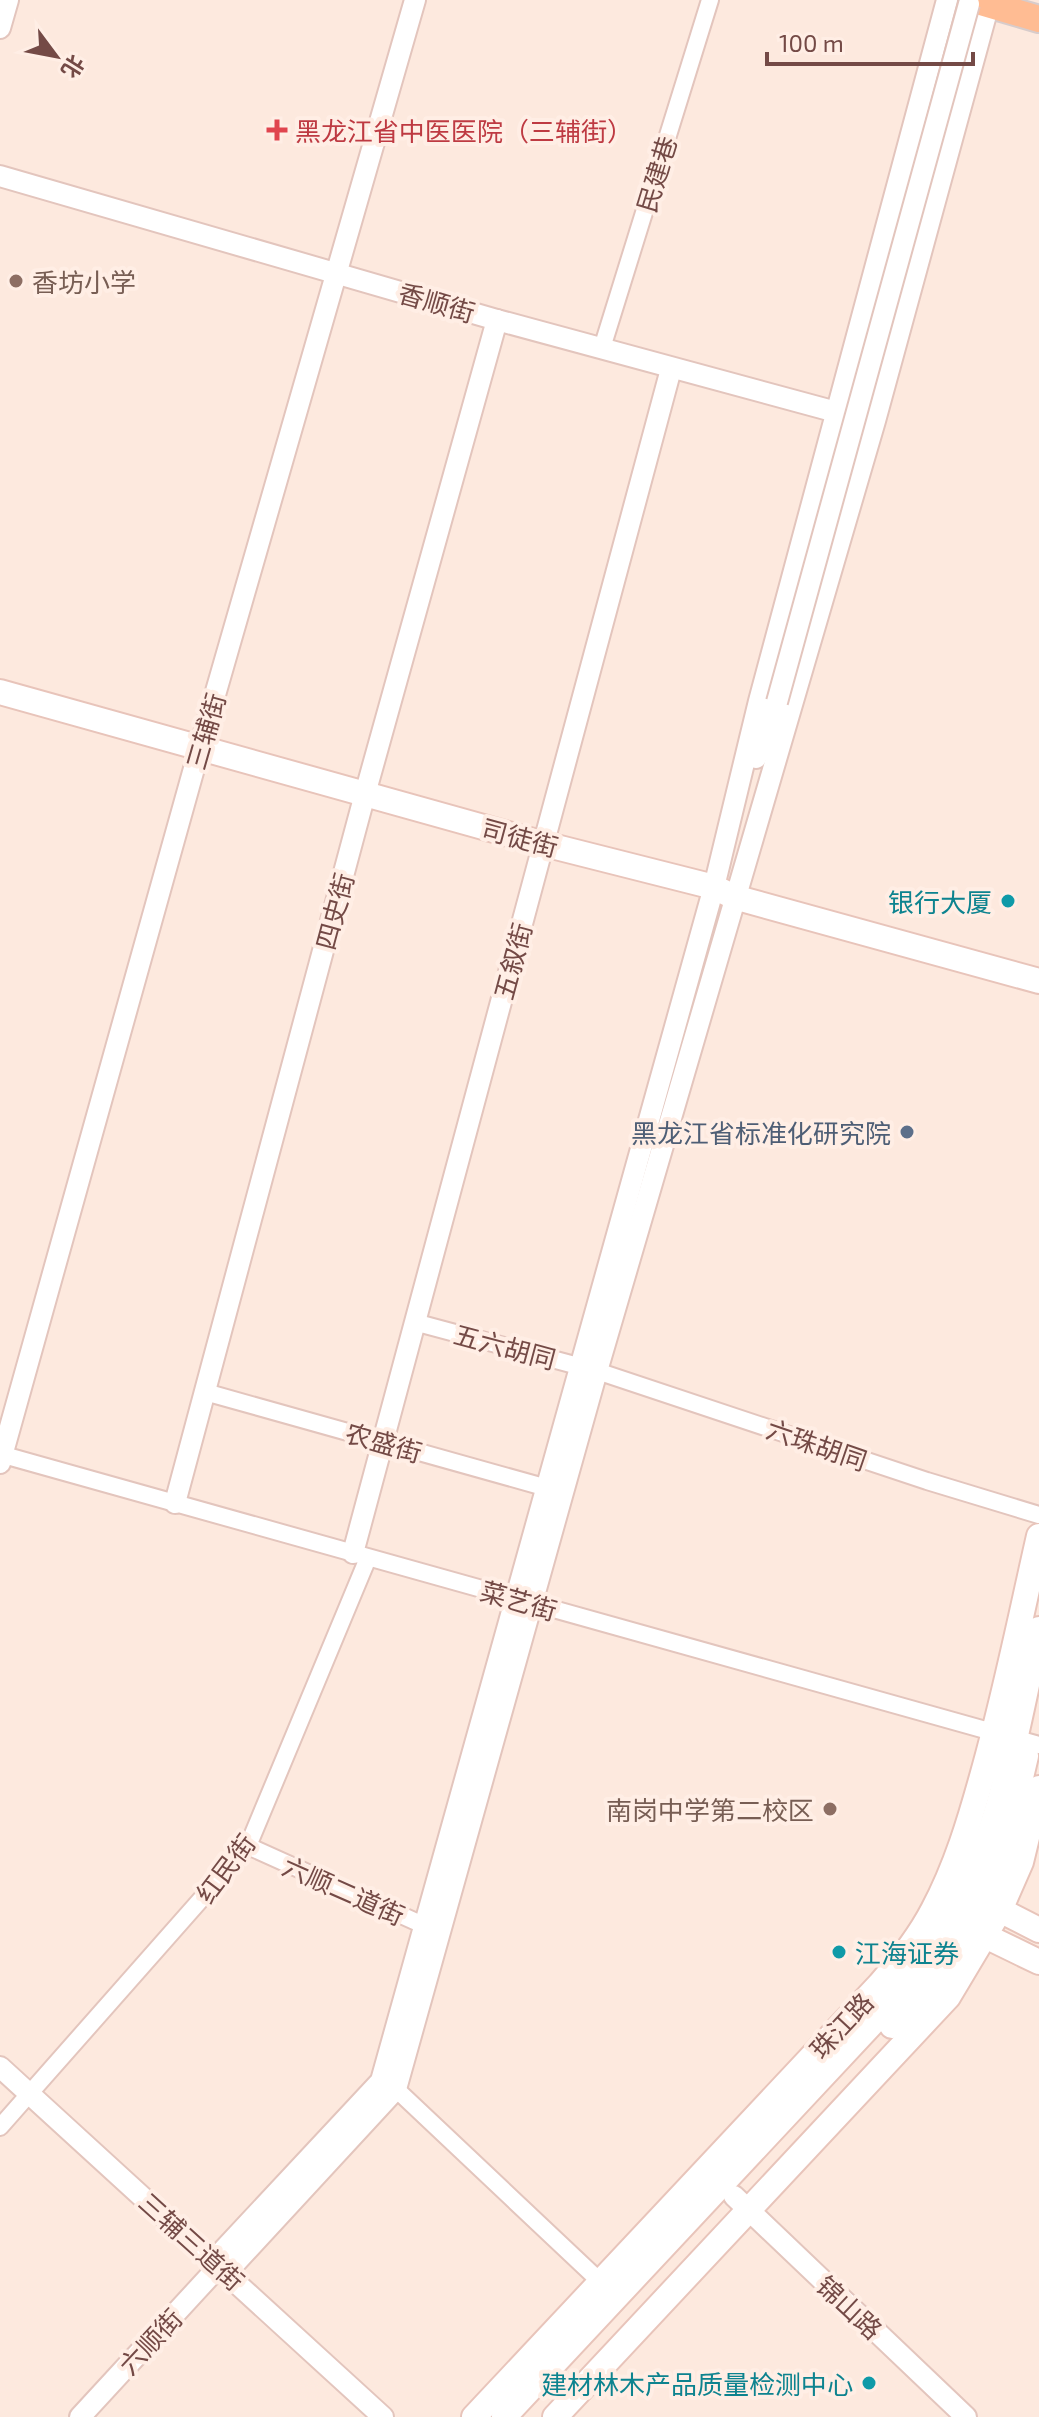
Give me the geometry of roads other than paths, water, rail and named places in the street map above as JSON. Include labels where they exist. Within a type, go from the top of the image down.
[{"type":"main road","points":[[981,1],[1039,19]]},
{"type":"main road","name":"司徒街","points":[[0,692],[1039,981]]},
{"type":"main road","name":"珠江路","points":[[555,2417],[947,1964],[960,1923],[1006,1841],[1039,1536]]},
{"type":"main road","name":"珠江路","points":[[1019,1740],[1039,1629]]},
{"type":"main road","name":"珠江路","points":[[973,1897],[971,1819],[1039,1702]]},
{"type":"main road","name":"珠江路","points":[[504,2417],[609,2289],[880,1984],[912,1943],[960,1923],[973,1897],[1021,1862],[1039,1788]]},
{"type":"main road","points":[[973,1897],[1039,1930]]},
{"type":"main road","points":[[960,1923],[1039,1962]]},
{"type":"main road","name":"珠江路","points":[[527,2417],[741,2203]]},
{"type":"main road","name":"珠江路","points":[[474,2417],[609,2289]]},
{"type":"street","points":[[0,28],[8,0]]},
{"type":"street","name":"三辅街","points":[[1,1457],[200,747],[415,0]]},
{"type":"street","name":"民建巷","points":[[602,348],[710,0]]},
{"type":"street","points":[[724,892],[720,860],[759,701],[947,0]]},
{"type":"street","points":[[720,860],[777,702],[981,1]]},
{"type":"street","points":[[220,2266],[381,2081],[432,1929],[724,892],[875,421],[981,1]]},
{"type":"street","name":"香顺街","points":[[0,176],[671,369],[875,421]]},
{"type":"street","name":"四史街","points":[[175,1503],[365,794],[497,320]]},
{"type":"street","name":"五叙街","points":[[360,1555],[382,1441],[671,369]]},
{"type":"street","name":"五六胡同","points":[[414,1322],[588,1368]]},
{"type":"street","name":"六珠胡同","points":[[588,1368],[1039,1515]]},
{"type":"street","name":"农盛街","points":[[205,1392],[555,1490]]},
{"type":"street","name":"菜艺街","points":[[1,1457],[1019,1740]]},
{"type":"street","name":"红民街","points":[[0,2127],[248,1846],[360,1555]]},
{"type":"street","name":"六顺二道街","points":[[248,1846],[432,1929]]},
{"type":"street","points":[[220,2266],[396,2089],[432,1929]]},
{"type":"street","name":"三辅三道街","points":[[0,2067],[383,2417]]},
{"type":"street","points":[[396,2089],[609,2289]]},
{"type":"street","name":"锦山路","points":[[741,2203],[966,2417]]},
{"type":"street","name":"六顺街","points":[[80,2417],[220,2266]]},
{"type":"place","name":"黑龙江省中医医院（三辅街）","points":[[277,130]]},
{"type":"place","name":"香坊小学","points":[[16,281]]},
{"type":"place","name":"银行大厦","points":[[1008,901]]},
{"type":"place","name":"黑龙江省标准化研究院","points":[[907,1132]]},
{"type":"place","name":"南岗中学第二校区","points":[[830,1809]]},
{"type":"place","name":"江海证券","points":[[839,1952]]},
{"type":"place","name":"建材林木产品质量检测中心","points":[[869,2383]]}]
